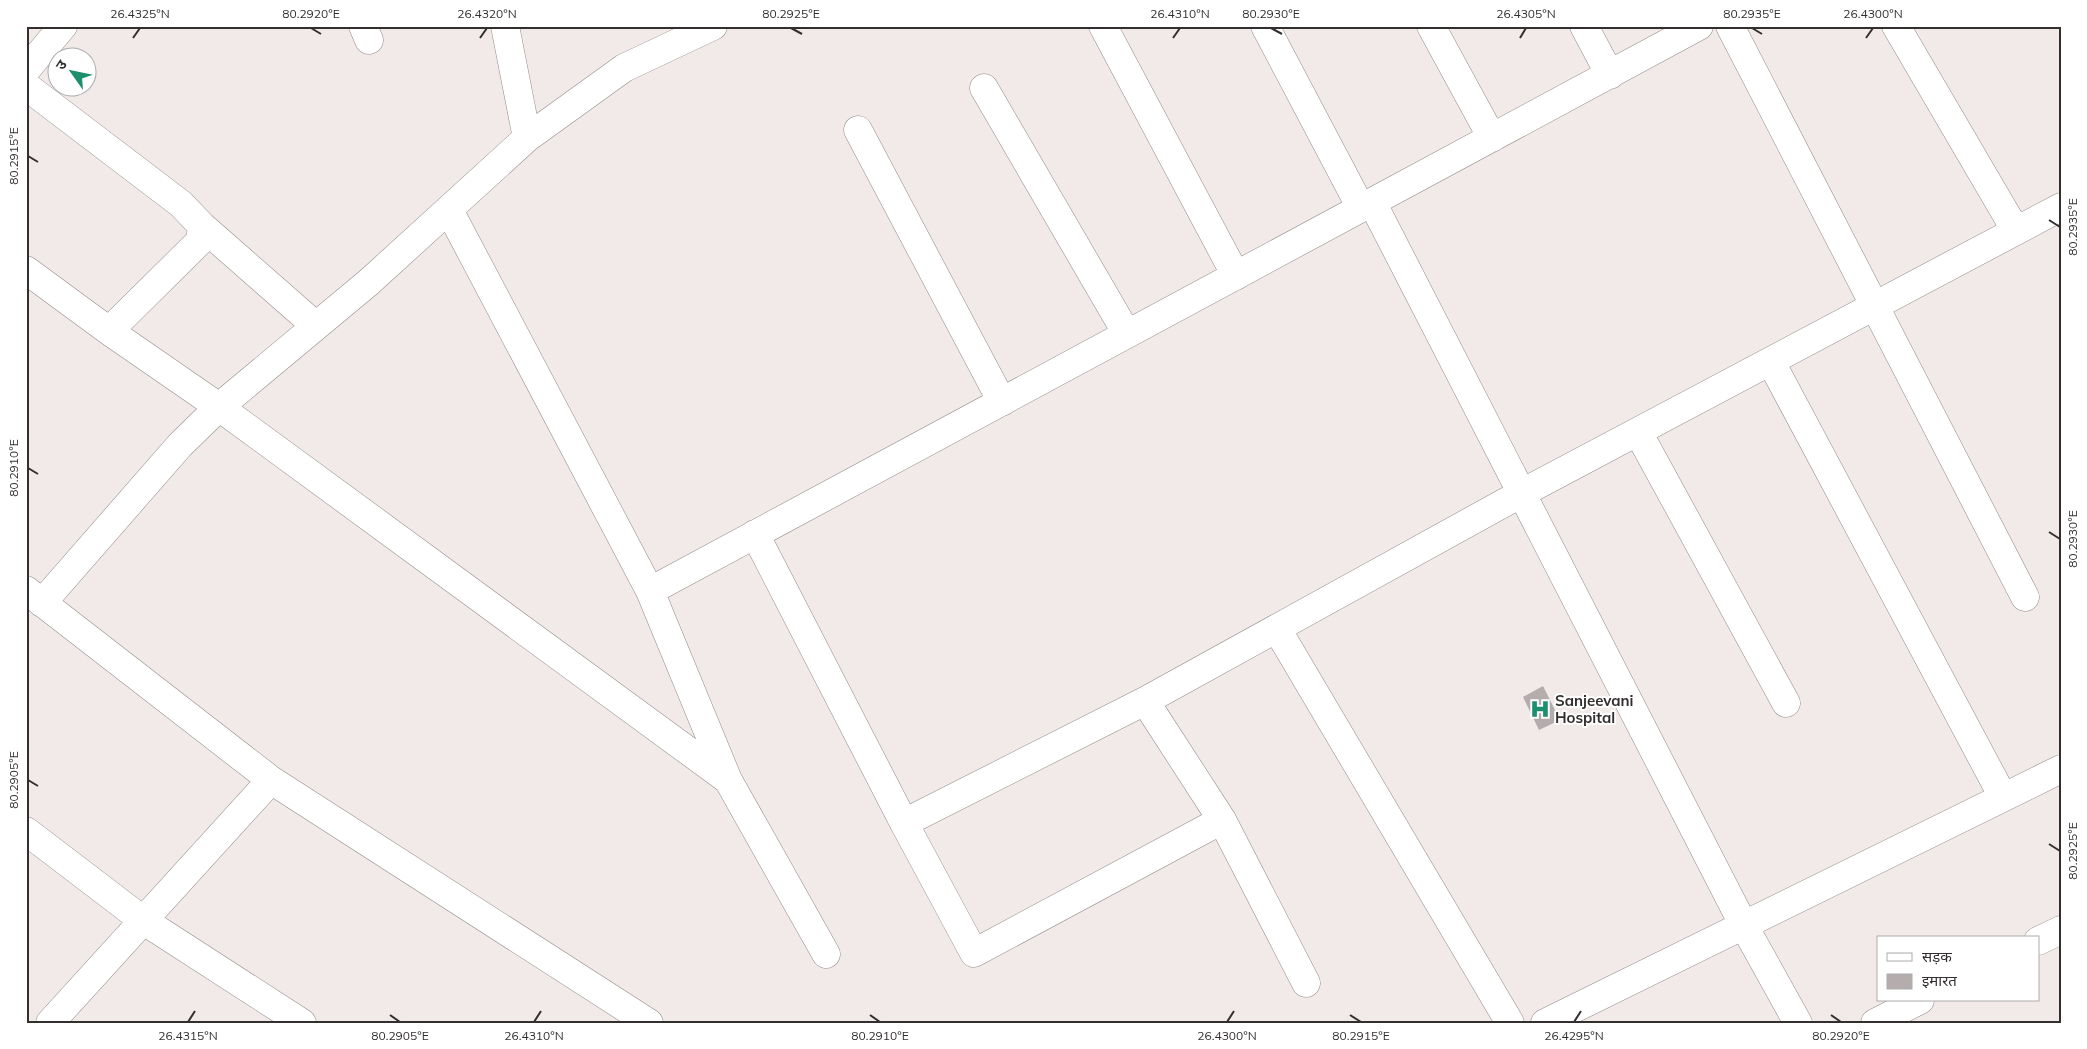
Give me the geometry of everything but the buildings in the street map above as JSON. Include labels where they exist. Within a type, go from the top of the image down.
[{"type":"street","points":[[26,70],[63,26]]},
{"type":"street","points":[[505,26],[527,138]]},
{"type":"street","points":[[649,1023],[271,780],[34,597],[219,407],[369,282],[527,138],[624,68],[713,26]]},
{"type":"street","points":[[1103,26],[1236,276]]},
{"type":"street","points":[[1265,26],[1366,205],[1522,493],[1743,924],[1798,1023]]},
{"type":"street","points":[[1430,26],[1492,138]]},
{"type":"street","points":[[1584,26],[1610,75]]},
{"type":"street","points":[[650,591],[1700,26]]},
{"type":"street","points":[[1896,26],[2016,231]]},
{"type":"street","points":[[1731,27],[2025,598]]},
{"type":"street","points":[[26,86],[181,204],[202,226],[316,326]]},
{"type":"street","points":[[984,88],[1127,334]]},
{"type":"street","points":[[858,130],[1002,402]]},
{"type":"street","points":[[904,824],[1145,701],[1522,493],[2061,207]]},
{"type":"street","points":[[449,210],[650,591],[728,780],[826,954]]},
{"type":"street","points":[[109,331],[200,241],[202,226]]},
{"type":"street","points":[[26,270],[109,331],[219,407],[728,780]]},
{"type":"street","points":[[1771,362],[2003,797]]},
{"type":"street","points":[[1638,432],[1786,703]]},
{"type":"street","points":[[755,534],[904,824],[974,953],[1222,820]]},
{"type":"street","points":[[1277,629],[1510,1023]]},
{"type":"street","points":[[1145,701],[1222,820],[1306,983]]},
{"type":"street","points":[[1545,1023],[2061,768]]},
{"type":"street","points":[[50,1023],[271,780]]},
{"type":"street","points":[[26,831],[144,921],[302,1023]]},
{"type":"street","points":[[2040,940],[2061,930]]},
{"type":"street","points":[[1875,1023],[1916,1002]]},
{"type":"place","name":"Sanjeevani Hospital","points":[[1540,709]]}]
